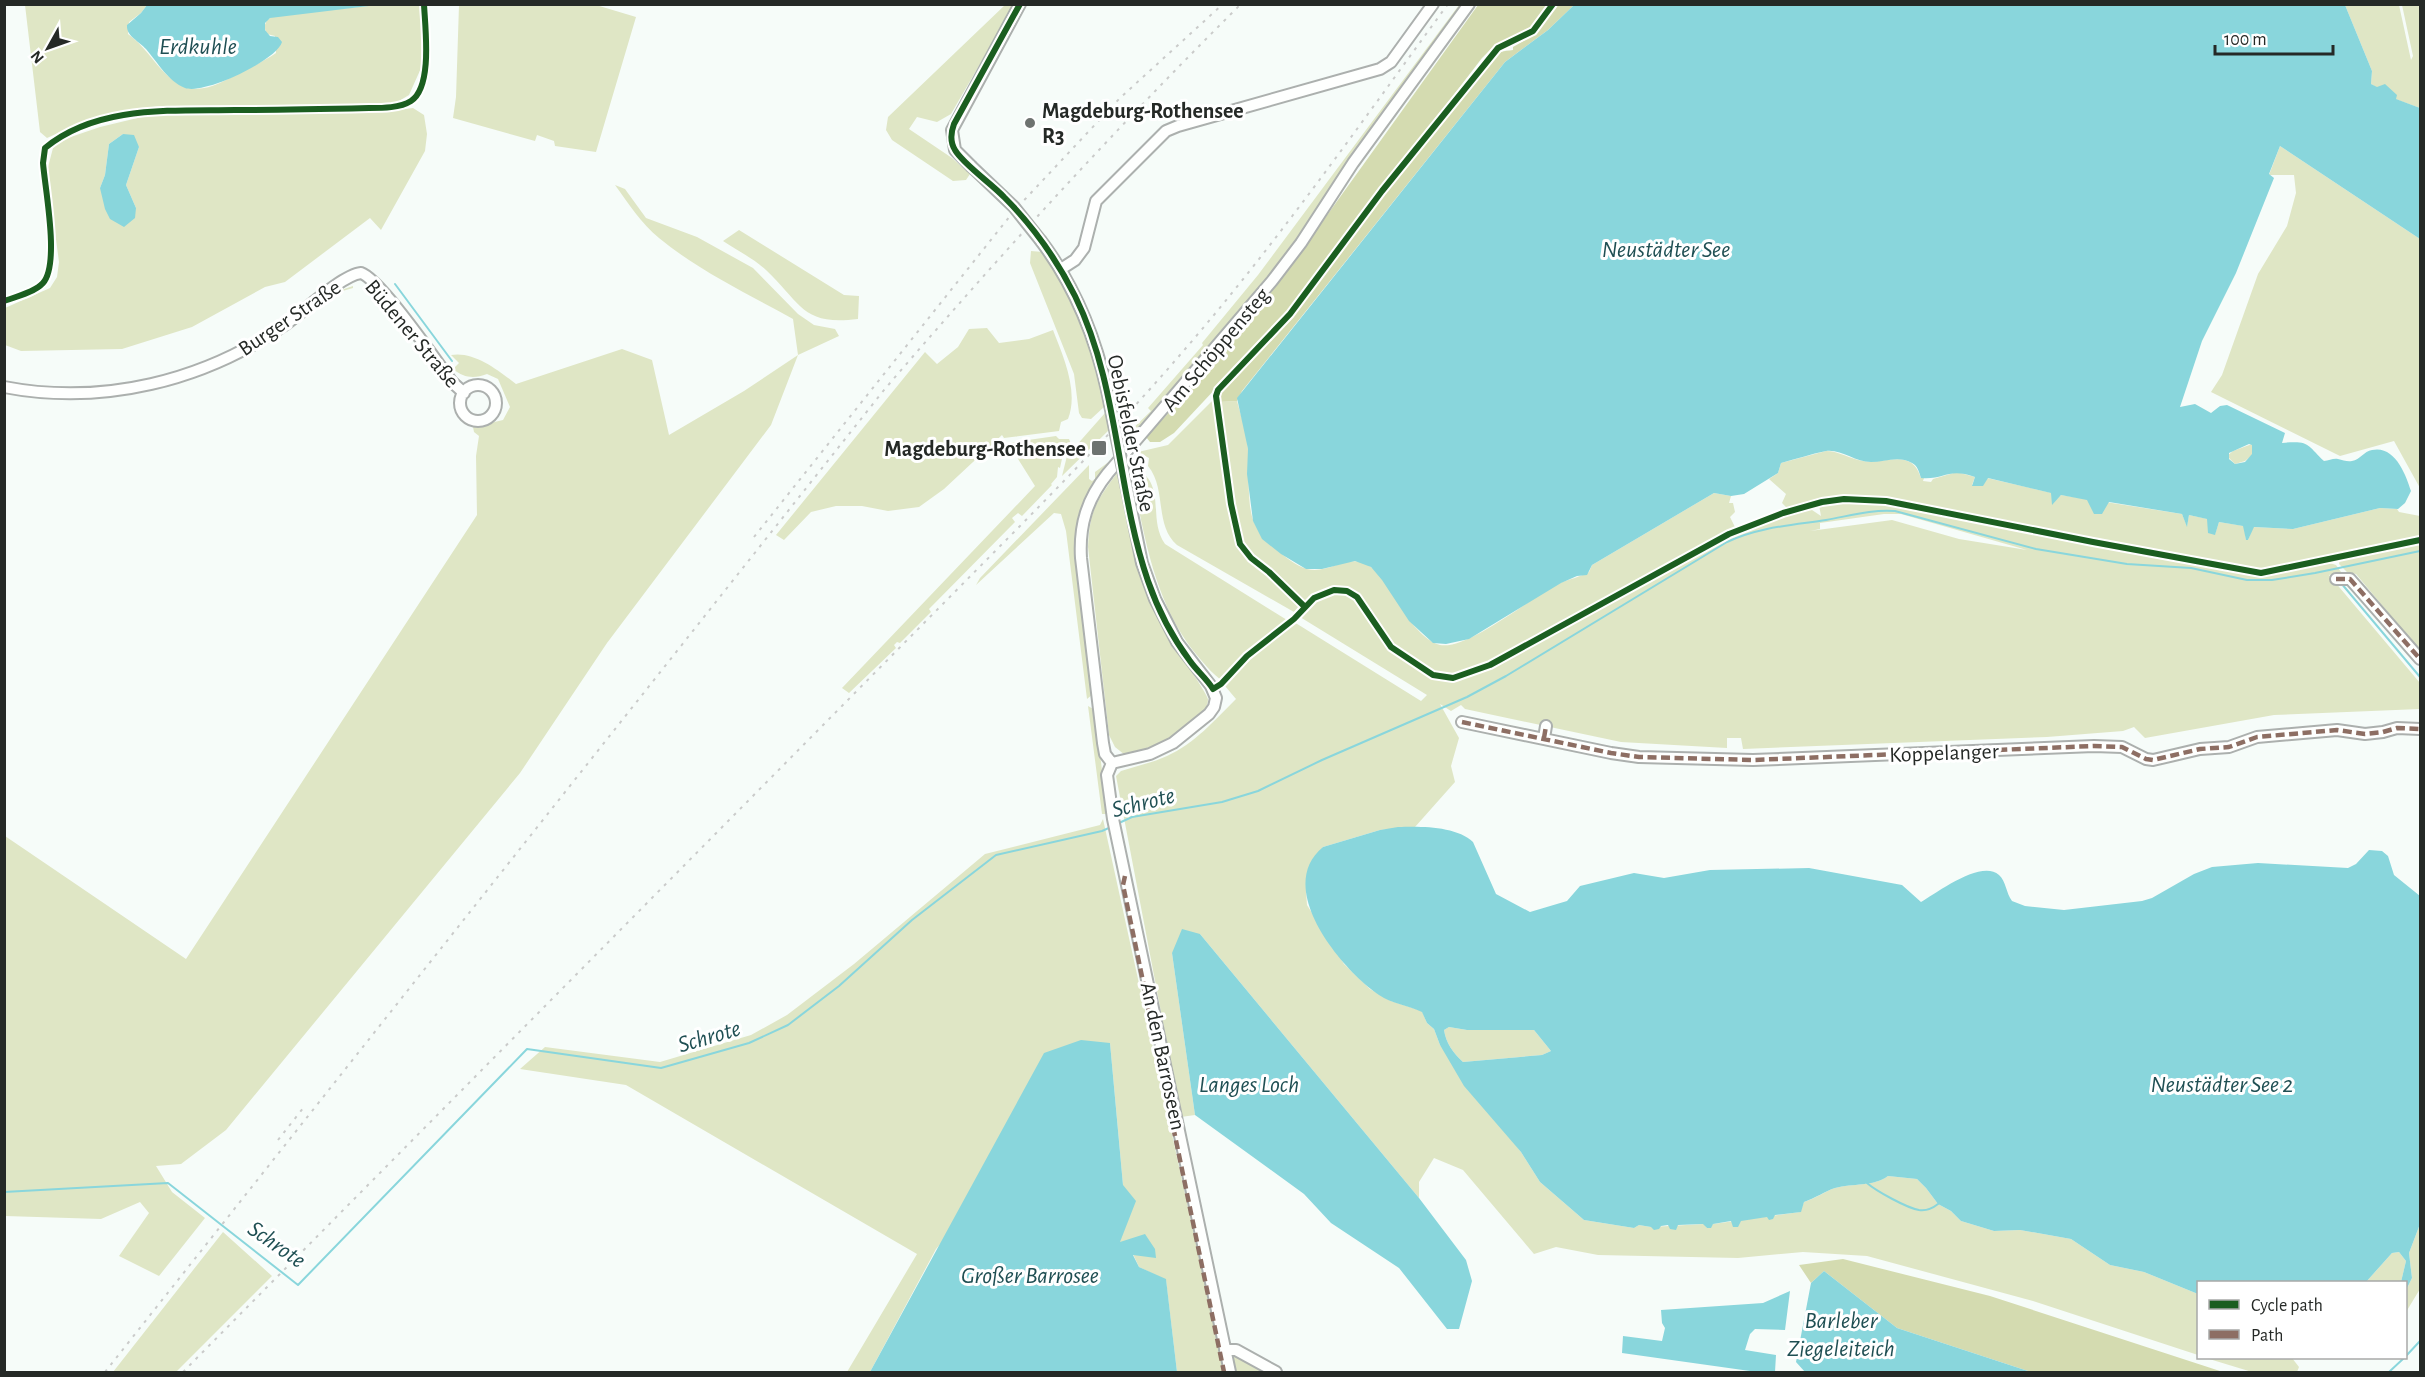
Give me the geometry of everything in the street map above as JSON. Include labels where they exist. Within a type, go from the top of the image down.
[{"type":"street","name":"Oebisfelder Straße","points":[[1020,4],[952,130],[955,150],[1014,207],[1061,269],[1090,331],[1107,390],[1142,564],[1155,599],[1176,642],[1211,686],[1216,698],[1209,714],[1173,743],[1150,754],[1112,763]]},
{"type":"street","points":[[1061,269],[1075,260],[1082,251],[1096,201],[1166,131],[1380,69],[1391,62],[1433,4]]},
{"type":"street","name":"Am Schöppensteg","points":[[1112,763],[1105,754],[1103,743],[1081,558],[1083,521],[1091,498],[1108,473],[1167,406],[1302,243],[1353,163],[1469,4]]},
{"type":"street","name":"Burger Straße","points":[[4,387],[49,392],[91,393],[133,388],[178,378],[245,350],[290,321],[348,278],[362,273]]},
{"type":"street","name":"Büdener Straße","points":[[362,273],[384,294],[452,382],[464,393]]},
{"type":"street","points":[[2336,579],[2350,579],[2421,659]]},
{"type":"street","name":"Koppelanger","points":[[1462,722],[1611,753],[1650,757],[1752,759],[2102,746],[2122,747],[2153,760],[2200,749],[2229,747],[2257,737],[2337,730],[2365,734],[2395,729],[2421,729]]},
{"type":"street","points":[[1544,738],[1546,726]]},
{"type":"street","name":"An den Barroseen","points":[[1112,763],[1107,775],[1113,819],[1230,1372]]},
{"type":"street","points":[[1225,1350],[1236,1350],[1276,1372]]},
{"type":"green space","points":[[25,5],[147,5],[129,22],[128,34],[167,75],[177,83],[196,89],[223,81],[276,53],[275,36],[267,34],[264,27],[267,20],[273,16],[377,5],[421,5],[422,66],[409,95],[394,104],[160,106],[102,117],[47,138],[40,132]]},
{"type":"green space","points":[[459,5],[596,5],[636,17],[596,152],[555,146],[554,141],[537,135],[535,141],[453,118],[456,97]]},
{"type":"green space","points":[[1005,5],[1014,5],[951,114],[937,122],[917,117],[909,129],[952,158],[970,174],[966,180],[953,181],[892,140],[886,130],[888,117]]},
{"type":"green space","points":[[1459,5],[1465,5],[1328,191],[1304,231],[1266,282],[1126,448],[1124,437],[1151,411],[1148,408],[1203,345],[1202,343],[1258,275]]},
{"type":"green space","points":[[1478,5],[1550,5],[1529,31],[1491,49],[1482,58],[1289,310],[1174,433],[1160,442],[1150,442],[1146,437],[1195,384],[1203,371],[1302,250]]},
{"type":"green space","points":[[1558,5],[1574,5],[1548,30],[1505,62],[1242,391],[1237,401],[1219,402],[1221,392],[1289,319],[1385,189],[1480,70],[1495,55],[1513,50],[1513,47],[1534,35]]},
{"type":"green space","points":[[2345,5],[2399,5],[2411,60],[2413,56],[2402,5],[2420,5],[2420,108],[2395,99],[2371,84],[2372,71]]},
{"type":"green space","points":[[413,108],[424,115],[427,134],[425,151],[381,230],[370,218],[285,282],[265,287],[192,327],[122,349],[21,351],[5,345],[5,308],[50,288],[57,277],[59,262],[47,171],[53,148],[62,140],[100,127],[150,115],[382,112]],"holes":[[[123,134],[139,147],[126,185],[136,208],[100,188],[105,175],[109,144]]]},
{"type":"green space","points":[[2280,146],[2420,239],[2420,488],[2394,441],[2340,456],[2211,392],[2222,375],[2258,274],[2287,226],[2296,193],[2294,175],[2269,175]]},
{"type":"green space","points":[[615,185],[625,189],[646,218],[697,237],[753,268],[798,314],[814,325],[835,329],[839,336],[798,355],[793,319],[724,282],[674,250],[646,226]]},
{"type":"green space","points":[[739,230],[844,295],[859,296],[858,319],[825,319],[804,310],[761,266],[723,241]]},
{"type":"green space","points":[[1031,251],[1043,252],[1065,288],[1082,326],[1095,365],[1104,407],[1091,419],[1082,418],[1079,413],[1074,374],[1030,263]]},
{"type":"green space","points":[[353,286],[353,288],[339,292],[271,342],[231,363],[169,386],[117,395],[175,383],[243,356],[286,330],[338,291]]},
{"type":"green space","points":[[987,328],[999,343],[1029,339],[1053,330],[1068,374],[1072,397],[1068,419],[1061,422],[1059,431],[1004,438],[1002,435],[944,489],[919,507],[888,511],[862,506],[836,506],[811,512],[784,540],[776,535],[925,352],[937,364],[958,347],[969,329]]},
{"type":"green space","points":[[622,349],[652,360],[669,435],[744,391],[798,355],[771,425],[607,643],[520,773],[226,1130],[181,1164],[156,1166],[172,1192],[205,1218],[159,1276],[119,1256],[149,1213],[140,1202],[101,1219],[5,1216],[5,836],[186,959],[477,515],[476,456],[479,436],[474,432],[473,427],[503,420],[510,407],[498,379],[487,374],[473,377],[461,374],[453,369],[459,363],[451,355],[477,359],[516,384]]},
{"type":"green space","points":[[5,393],[111,396],[72,398]]},
{"type":"green space","points":[[1212,401],[1216,412],[1230,507],[1240,550],[1299,606],[1294,612],[1177,545],[1165,527],[1157,485],[1148,466],[1149,458],[1138,452],[1168,445]]},
{"type":"green space","points":[[1237,401],[1247,443],[1252,516],[1263,535],[1277,550],[1307,569],[1323,569],[1353,561],[1368,565],[1382,578],[1420,632],[1440,645],[1452,644],[1483,631],[1560,583],[1589,572],[1592,565],[1714,493],[1731,496],[1729,503],[1733,503],[1735,512],[1730,517],[1735,527],[1486,665],[1458,675],[1436,672],[1394,646],[1370,609],[1357,594],[1349,589],[1334,586],[1320,591],[1304,602],[1248,551],[1241,537],[1232,500],[1219,402]]},
{"type":"green space","points":[[1105,413],[1109,430],[1062,476],[1067,456]]},
{"type":"green space","points":[[1056,436],[1059,439],[1069,439],[1071,444],[1063,454],[1057,477],[1052,485],[1022,516],[1018,513],[1012,518],[1015,522],[929,609],[931,612],[900,643],[897,642],[894,645],[896,648],[849,693],[842,688],[1035,486],[1008,443]]},
{"type":"green space","points":[[2252,444],[2252,455],[2245,461],[2235,464],[2227,456],[2233,451]]},
{"type":"green space","points":[[1826,451],[1863,461],[1904,460],[1917,469],[1921,478],[1924,478],[1923,481],[1931,482],[1933,479],[1957,472],[1975,477],[1972,485],[1987,478],[2052,493],[2052,503],[2061,495],[2182,514],[2187,526],[2189,515],[2208,519],[2215,534],[2219,522],[2244,526],[2246,540],[2253,527],[2293,529],[2380,508],[2397,509],[2399,512],[2420,516],[2420,538],[2262,570],[1886,499],[1850,495],[1787,508],[1782,503],[1786,494],[1769,479],[1778,473],[1781,463]]},
{"type":"green space","points":[[1114,458],[1089,492],[1079,514],[1075,537],[1093,694],[1087,699],[1066,531],[1061,514],[1054,513],[976,585],[980,578],[1089,465],[1089,479],[1092,481],[1095,479],[1095,472]]},
{"type":"green space","points":[[1130,465],[1142,472],[1154,490],[1157,523],[1165,544],[1287,620],[1255,645],[1221,680],[1185,639],[1161,592],[1146,542]]},
{"type":"green space","points":[[1117,473],[1133,549],[1151,605],[1208,699],[1205,709],[1188,728],[1147,748],[1125,755],[1115,747],[1109,735],[1088,547],[1090,524],[1095,507]]},
{"type":"green space","points":[[1863,501],[2250,575],[2281,572],[2327,562],[2336,565],[2341,572],[2329,575],[2420,683],[2420,709],[2274,715],[2145,738],[2134,727],[2123,731],[2047,737],[1743,749],[1741,738],[1727,738],[1727,748],[1621,742],[1465,709],[1461,705],[1451,711],[1440,704],[1459,738],[1451,766],[1455,782],[1415,827],[1380,830],[1323,847],[1308,871],[1307,905],[1344,964],[1370,989],[1391,1001],[1422,1011],[1427,1023],[1434,1029],[1440,1045],[1521,1152],[1540,1182],[1584,1220],[1634,1228],[1639,1225],[1651,1227],[1704,1224],[1707,1228],[1713,1224],[1800,1212],[1804,1202],[1842,1186],[1876,1182],[1888,1176],[1917,1179],[1938,1204],[1951,1211],[1961,1221],[1994,1231],[2020,1230],[2071,1239],[2110,1265],[2144,1272],[2197,1294],[2197,1355],[2033,1301],[1867,1256],[1803,1252],[1738,1258],[1598,1255],[1556,1247],[1534,1254],[1463,1170],[1434,1158],[1419,1182],[1419,1198],[1200,934],[1172,953],[1195,1115],[1181,1117],[1116,776],[1121,771],[1167,756],[1204,731],[1236,699],[1225,686],[1232,677],[1294,622],[1421,701],[1427,695],[1300,617],[1313,603],[1328,594],[1344,594],[1352,598],[1363,609],[1388,646],[1419,671],[1443,681],[1458,680],[1483,672],[1737,532],[1809,508],[1821,516],[1819,505]],"holes":[[[1884,514],[1901,514],[2027,550],[1959,539],[1892,520],[1810,531],[1820,529],[1820,523]]]},
{"type":"green space","points":[[2420,544],[2420,651],[2356,574],[2348,573],[2339,564],[2340,559]]},
{"type":"green space","points":[[1088,706],[1095,710],[1107,814],[1102,814]]},
{"type":"green space","points":[[1103,819],[1224,1372],[1177,1372],[1166,1280],[1139,1267],[1133,1254],[1120,1242],[1123,1185],[1110,1043],[936,1249],[870,1372],[847,1372],[917,1254],[626,1085],[520,1069],[545,1047],[660,1062],[751,1035],[787,1015],[854,964],[985,854],[1100,825]]},
{"type":"green space","points":[[1449,1027],[1467,1030],[1534,1030],[1551,1051],[1542,1055],[1463,1062],[1446,1039],[1444,1030]]},
{"type":"green space","points":[[2420,1224],[2420,1289],[2407,1310],[2407,1288],[2412,1278],[2409,1253]]},
{"type":"green space","points":[[223,1232],[272,1276],[176,1372],[113,1372]]},
{"type":"green space","points":[[2399,1252],[2406,1261],[2401,1281],[2367,1281],[2392,1253]]},
{"type":"green space","points":[[1843,1259],[1990,1296],[2223,1372],[2031,1372],[1897,1328],[1824,1271],[1811,1283],[1799,1265]]},
{"type":"green space","points":[[1232,1353],[1270,1372],[1236,1372]]},
{"type":"green space","points":[[2209,1359],[2293,1359],[2299,1367],[2297,1372],[2252,1372]]},
{"type":"water","name":"Erdkuhle","points":[[147,5],[377,5],[270,18],[265,23],[265,30],[270,36],[278,37],[282,42],[268,58],[223,81],[195,89],[185,88],[173,81],[127,29],[127,25]]},
{"type":"water","name":"Neustädter See","points":[[1574,5],[2345,5],[2372,71],[2371,84],[2377,87],[2385,84],[2397,95],[2396,99],[2420,108],[2420,239],[2280,146],[2269,174],[2274,178],[2236,273],[2202,341],[2180,407],[2195,404],[2211,413],[2220,406],[2227,405],[2285,433],[2282,443],[2298,442],[2311,447],[2324,461],[2336,459],[2352,461],[2372,450],[2387,452],[2403,470],[2409,484],[2411,491],[2405,503],[2398,509],[2380,508],[2293,529],[2254,527],[2246,540],[2243,526],[2219,522],[2215,535],[2208,533],[2207,519],[2189,515],[2187,527],[2182,514],[2109,502],[2102,514],[2094,514],[2087,500],[2061,495],[2052,505],[2051,493],[1988,478],[1983,486],[1972,486],[1975,477],[1959,473],[1921,478],[1916,466],[1907,461],[1897,459],[1865,461],[1826,451],[1781,463],[1778,473],[1744,494],[1731,496],[1714,493],[1592,565],[1587,575],[1577,576],[1561,583],[1469,639],[1446,644],[1433,643],[1409,621],[1371,567],[1355,561],[1322,569],[1306,569],[1262,539],[1253,521],[1247,474],[1248,449],[1237,398],[1505,62],[1548,30]],"holes":[[[2249,444],[2252,445],[2252,454],[2245,462],[2235,464],[2229,459],[2229,453]]]},
{"type":"water","points":[[123,134],[134,135],[139,147],[126,185],[136,208],[135,218],[124,227],[110,219],[100,188],[105,175],[109,144]]},
{"type":"water","name":"Neustädter See 2","points":[[1398,827],[1427,827],[1458,833],[1473,842],[1496,894],[1530,912],[1567,901],[1580,886],[1634,873],[1664,878],[1710,870],[1809,868],[1902,885],[1921,902],[1959,879],[1981,871],[1991,871],[1999,875],[2012,901],[2025,906],[2064,910],[2142,901],[2212,867],[2258,863],[2348,868],[2356,864],[2369,850],[2382,851],[2388,856],[2394,875],[2420,896],[2420,1224],[2409,1253],[2412,1278],[2407,1288],[2407,1281],[2401,1281],[2406,1261],[2399,1252],[2392,1253],[2367,1281],[2197,1281],[2197,1294],[2144,1272],[2110,1265],[2071,1239],[2020,1230],[1994,1231],[1961,1221],[1951,1211],[1938,1204],[1917,1179],[1888,1176],[1876,1182],[1831,1189],[1804,1202],[1801,1212],[1775,1215],[1769,1220],[1767,1217],[1741,1221],[1738,1227],[1733,1227],[1731,1221],[1713,1224],[1711,1228],[1703,1224],[1678,1225],[1676,1230],[1670,1229],[1668,1225],[1654,1230],[1651,1227],[1639,1225],[1634,1228],[1584,1220],[1540,1182],[1521,1152],[1464,1086],[1440,1045],[1434,1029],[1427,1023],[1422,1012],[1379,995],[1348,967],[1332,948],[1318,927],[1309,905],[1305,884],[1310,864],[1323,847]],"holes":[[[1449,1027],[1467,1030],[1534,1030],[1551,1051],[1542,1055],[1463,1062],[1451,1048],[1444,1030]]]},
{"type":"water","name":"Langes Loch","points":[[1182,929],[1200,934],[1419,1198],[1466,1260],[1472,1281],[1459,1329],[1447,1329],[1399,1268],[1331,1223],[1304,1194],[1195,1115],[1172,953]]},
{"type":"water","name":"Großer Barrosee","points":[[1081,1040],[1110,1043],[1123,1185],[1136,1201],[1120,1242],[1145,1234],[1155,1249],[1156,1258],[1133,1255],[1139,1267],[1166,1279],[1177,1372],[870,1372],[1044,1053]]},
{"type":"water","name":"Barleber Ziegeleiteich","points":[[1824,1271],[1897,1328],[2031,1372],[1805,1372],[1796,1362],[1811,1283]]},
{"type":"water","points":[[1790,1291],[1785,1330],[1755,1329],[1750,1334],[1745,1350],[1776,1355],[1775,1372],[1757,1372],[1622,1353],[1623,1336],[1662,1341],[1665,1328],[1662,1323],[1661,1310],[1763,1303]]},
{"type":"waterway","points":[[395,284],[452,361]]},
{"type":"waterway","name":"Schrote","points":[[1119,823],[1132,817],[1222,802],[1258,791],[1322,760],[1467,697],[1506,676],[1727,542],[1763,530],[1869,512],[1895,511],[2036,549],[2127,564],[2191,568],[2247,580],[2272,580],[2315,573],[2420,551]]},
{"type":"waterway","points":[[2341,583],[2420,677]]},
{"type":"waterway","name":"Schrote","points":[[4,1192],[168,1183],[298,1285],[527,1049],[661,1068],[749,1043],[788,1025],[839,986],[912,920],[996,855],[1111,827]]},
{"type":"waterway","points":[[1867,1183],[1892,1199],[1914,1209],[1927,1210],[1938,1204]]},
{"type":"waterway","points":[[2407,1355],[2420,1341]]},
{"type":"waterway","points":[[2389,1372],[2403,1359]]},
{"type":"railway","points":[[754,537],[1014,211],[1120,98],[1223,4]]},
{"type":"railway","points":[[105,1372],[884,390],[1058,194],[1241,4]]},
{"type":"railway","points":[[183,1372],[1125,417],[1255,265],[1448,4]]},
{"type":"railway","points":[[278,1140],[304,1107]]},
{"type":"marked path","points":[[2336,579],[2350,579],[2420,659]]},
{"type":"marked path","points":[[1462,722],[1639,757],[1753,760],[2094,746],[2122,747],[2153,760],[2200,749],[2229,747],[2257,737],[2337,730],[2365,734],[2397,728],[2420,729]]},
{"type":"marked path","points":[[1544,738],[1546,726]]},
{"type":"marked path","points":[[1125,876],[1123,885],[1224,1372]]},
{"type":"cycle path","points":[[4,301],[35,289],[43,283],[48,273],[51,244],[43,163],[45,148],[66,134],[88,124],[136,113],[186,110],[380,108],[407,103],[418,94],[425,70],[424,4]]},
{"type":"cycle path","points":[[1020,4],[954,124],[952,144],[959,156],[1015,208],[1052,257],[1075,296],[1100,365],[1129,510],[1148,581],[1161,613],[1177,642],[1213,689],[1221,684],[1247,656],[1294,619],[1314,598],[1334,590],[1347,591],[1357,597],[1391,647],[1433,675],[1453,678],[1490,665],[1729,534],[1783,513],[1822,502],[1844,499],[1886,501],[2261,573],[2420,540]]},
{"type":"cycle path","points":[[1305,607],[1251,558],[1240,544],[1231,504],[1216,396],[1218,390],[1290,314],[1382,191],[1498,48],[1533,31],[1553,4]]},
{"type":"place","name":"Magdeburg-Rothensee R3","points":[[1030,123]]},
{"type":"place","name":"Magdeburg-Rothensee","points":[[1099,448]]}]
